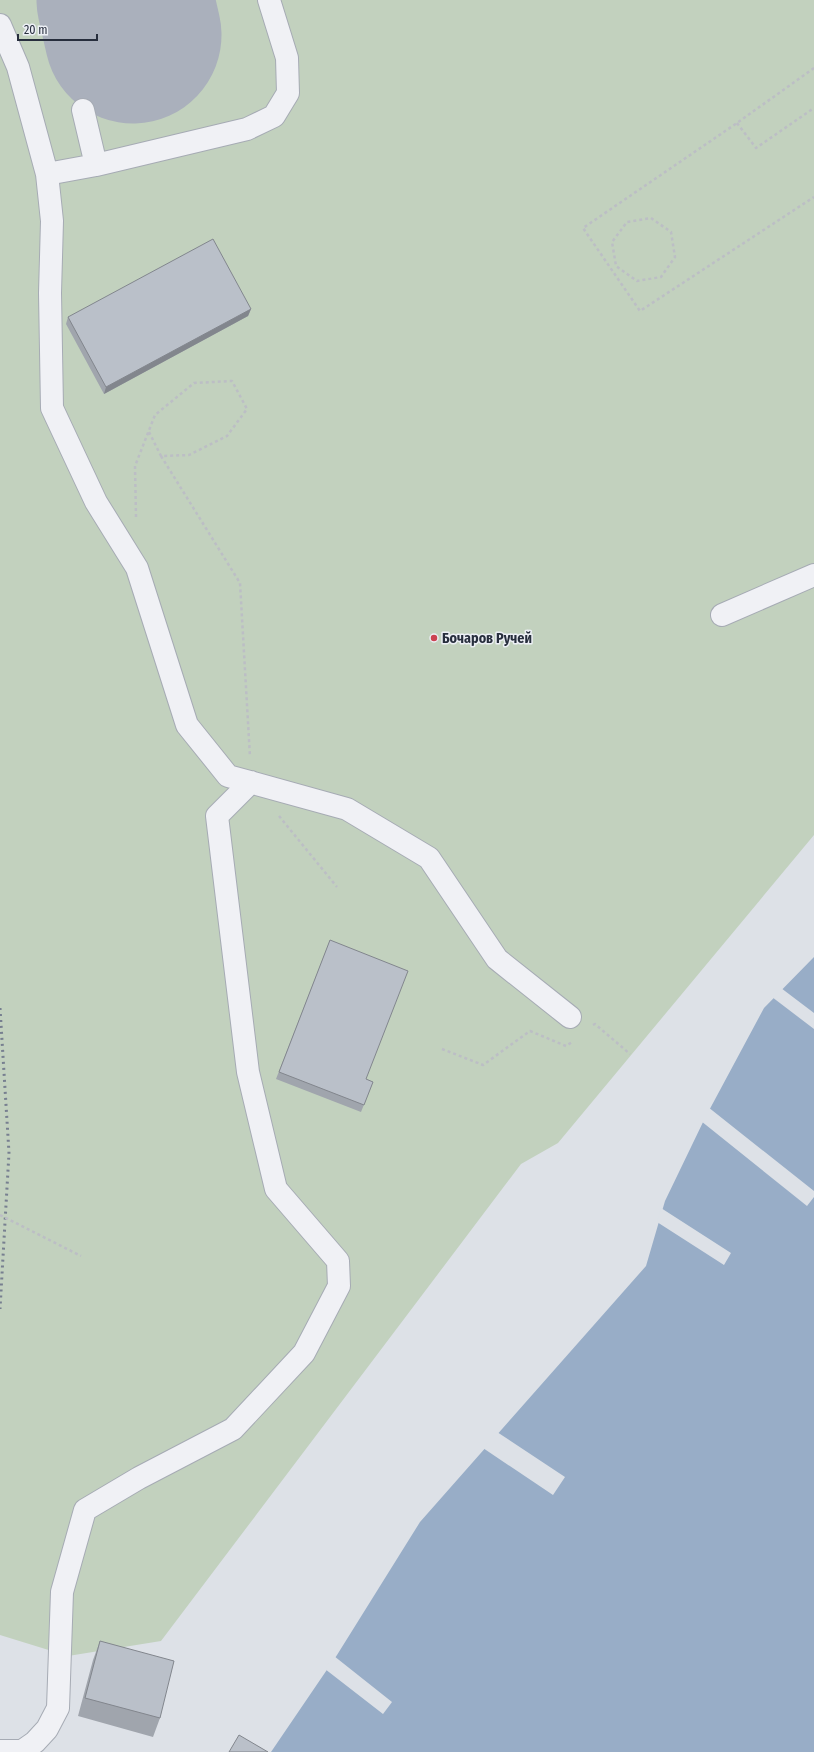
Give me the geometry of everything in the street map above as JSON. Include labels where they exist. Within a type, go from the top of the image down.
[{"type":"lane","points":[[47,174],[96,165],[247,129],[274,116],[288,93],[288,72],[287,58],[269,0]]},
{"type":"lane","points":[[0,25],[18,67],[47,174],[52,221],[50,293],[52,408],[96,502],[137,568],[187,725],[228,776],[347,809],[429,858],[497,959],[570,1017]]},
{"type":"lane","points":[[83,110],[96,165]]},
{"type":"lane","points":[[722,616],[814,574]]},
{"type":"lane","points":[[0,1751],[23,1752],[47,1729],[58,1708],[62,1592],[85,1510],[139,1478],[233,1429],[304,1353],[339,1286],[338,1261],[276,1189],[248,1072],[217,816],[251,782]]},
{"type":"path","points":[[814,68],[737,123],[583,228],[640,311],[814,197]]},
{"type":"path","points":[[737,123],[756,148],[814,108]]},
{"type":"path","points":[[651,218],[671,232],[675,256],[661,277],[637,281],[616,266],[612,242],[627,222],[651,218]]},
{"type":"path","points":[[612,269],[616,266]]},
{"type":"path","points":[[136,521],[135,466],[155,414],[194,383],[232,381],[247,409],[227,436],[189,455],[161,456]]},
{"type":"path","points":[[148,432],[161,456],[240,583],[251,782]]},
{"type":"path","points":[[276,813],[337,887]]},
{"type":"path","points":[[589,1029],[595,1024],[630,1054]]},
{"type":"path","points":[[442,1049],[483,1065],[530,1031],[566,1046],[578,1037]]},
{"type":"path","points":[[0,1215],[81,1256]]},
{"type":"green space","name":"Бочаров Ручей","points":[[0,0],[814,0],[814,835],[558,1143],[521,1164],[161,1641],[68,1656],[0,1635]]},
{"type":"water","points":[[814,957],[814,1752],[271,1752],[337,1655],[420,1522],[646,1266],[665,1201],[705,1118],[764,1008]]},
{"type":"pier","points":[[781,988],[814,1013],[814,1029],[772,997]]},
{"type":"pier","points":[[708,1107],[814,1191],[814,1197],[807,1206],[701,1121]]},
{"type":"pier","points":[[661,1208],[731,1253],[724,1265],[657,1222]]},
{"type":"pier","points":[[497,1432],[565,1477],[553,1495],[483,1448]]},
{"type":"pier","points":[[334,1656],[392,1702],[383,1714],[325,1669]]},
{"type":"building","points":[[213,239],[251,309],[106,387],[68,317]]},
{"type":"building","points":[[330,940],[408,971],[366,1079],[373,1082],[364,1105],[279,1072]]},
{"type":"building","points":[[100,1641],[174,1661],[160,1718],[85,1698]]},
{"type":"building","points":[[239,1735],[268,1752],[229,1752]]},
{"type":"runway","points":[[125,0],[133,35]]},
{"type":"railway","points":[[0,1008],[9,1153],[0,1309]]},
{"type":"place","name":"Бочаров Ручей","points":[[434,638]]}]
